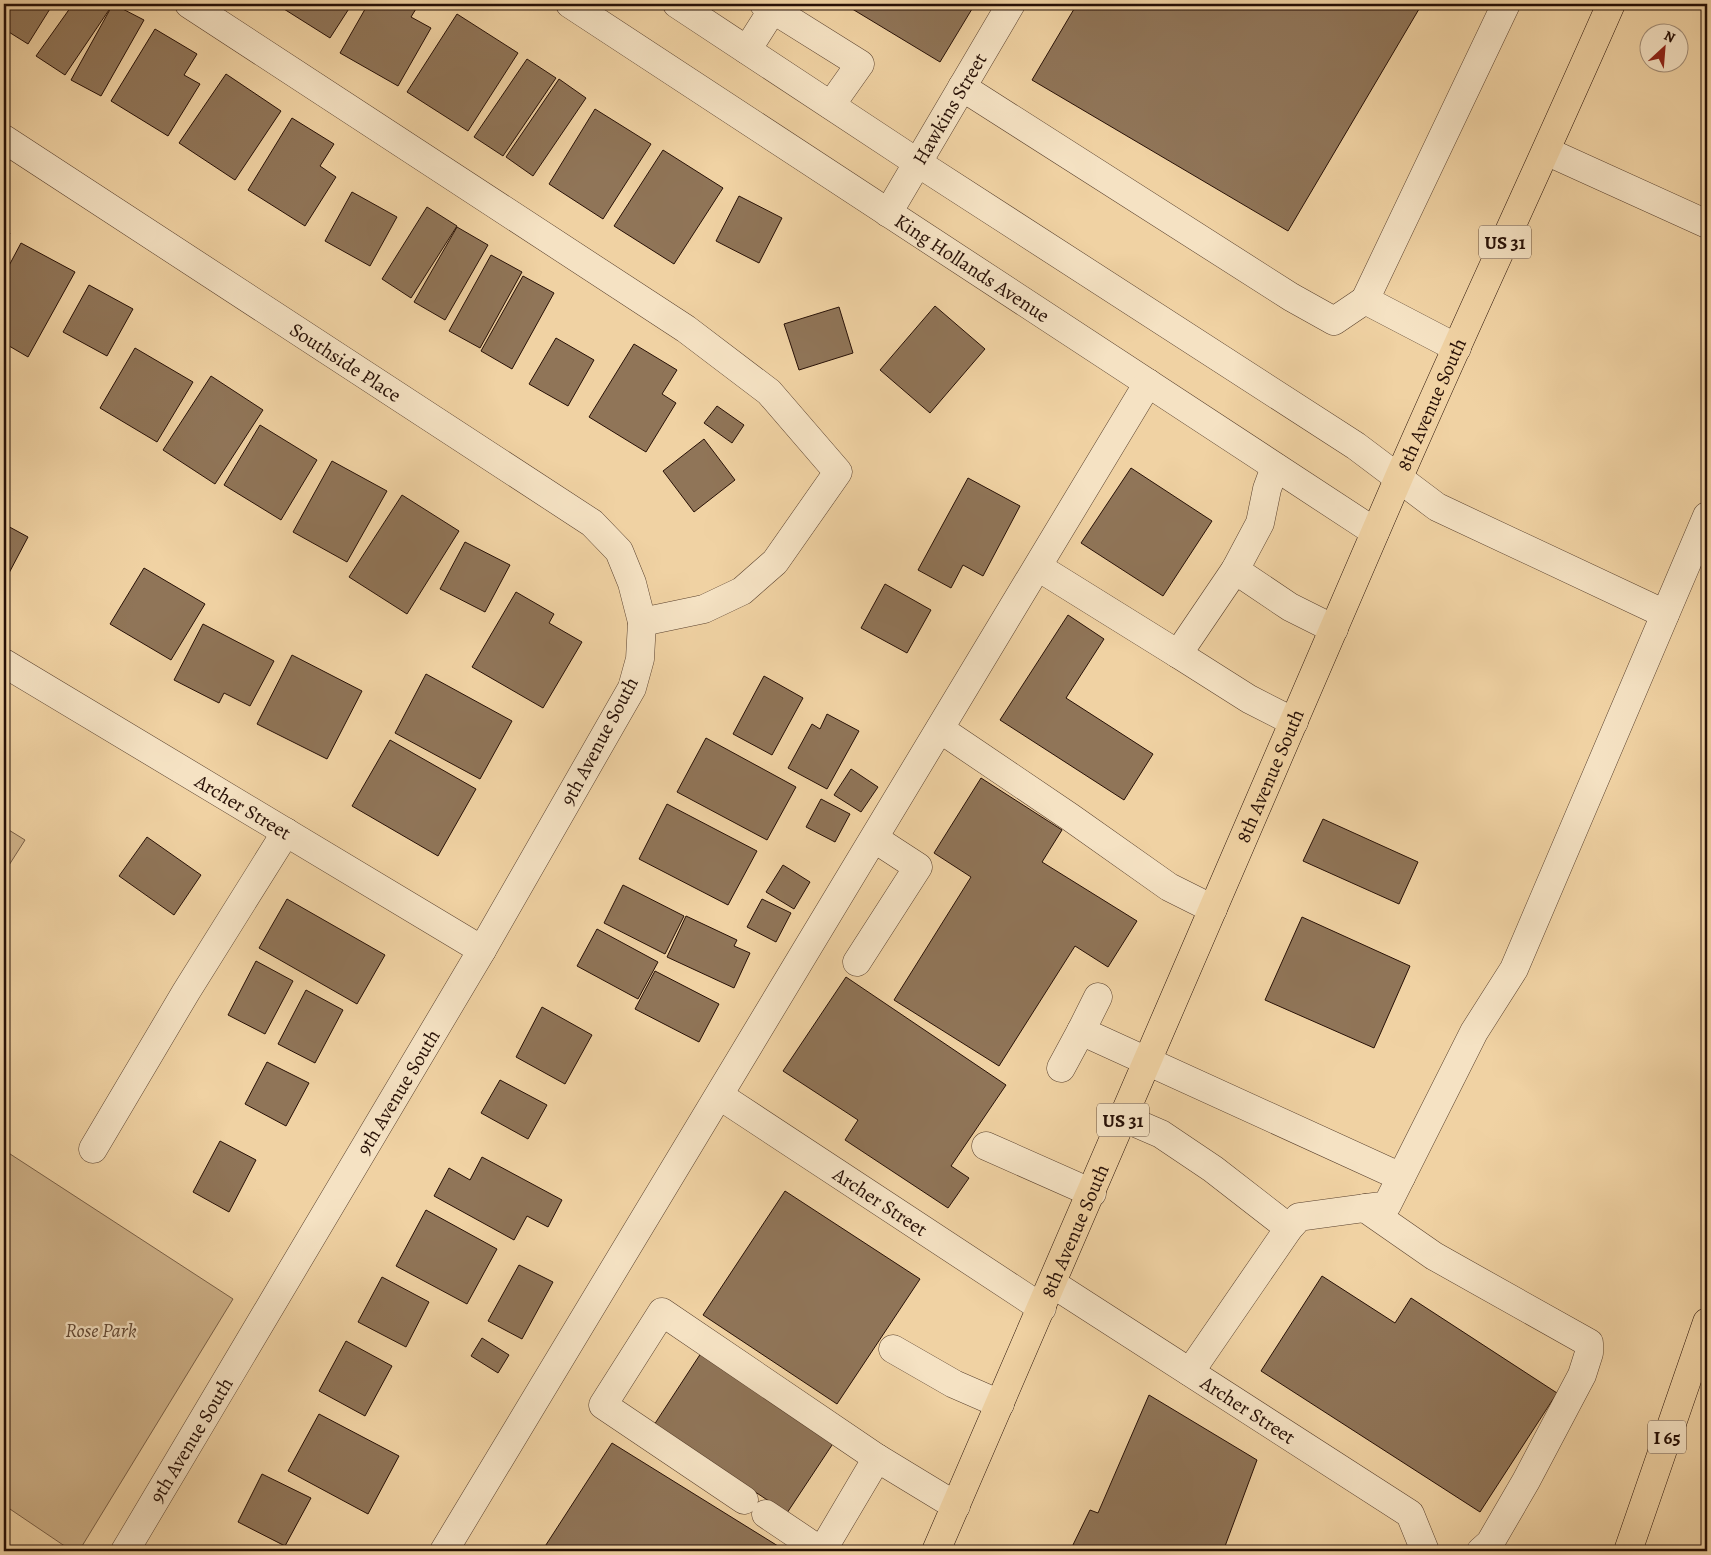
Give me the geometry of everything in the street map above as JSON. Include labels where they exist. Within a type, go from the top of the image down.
[{"type":"main road","name":"8th Avenue South","points":[[936,1551],[1092,1193],[1398,479],[1546,151],[1609,4]]},
{"type":"main road","name":"I 65","points":[[1628,1551],[1707,1322]]},
{"type":"main road","points":[[1628,1551],[1707,1378]]},
{"type":"street","points":[[189,4],[686,329],[769,392],[838,472],[775,562],[742,591],[704,608],[642,622]]},
{"type":"street","name":"King Hollands Avenue","points":[[570,4],[1375,532]]},
{"type":"street","points":[[678,4],[918,163],[1356,446],[1437,507],[1665,614]]},
{"type":"street","name":"Hawkins Street","points":[[888,213],[1011,4]]},
{"type":"street","points":[[962,87],[1291,297],[1334,321],[1365,300],[1506,4]]},
{"type":"street","points":[[747,50],[768,7],[860,64],[830,105]]},
{"type":"street","name":"Southside Place","points":[[4,139],[592,523],[619,552],[632,583],[642,622]]},
{"type":"street","points":[[1546,151],[1707,224]]},
{"type":"street","points":[[1365,300],[1457,348]]},
{"type":"street","points":[[444,1551],[720,1096],[1148,383]]},
{"type":"street","points":[[1178,654],[1235,570],[1260,523],[1267,489],[1275,467]]},
{"type":"street","points":[[1190,1372],[1289,1228],[1299,1217],[1387,1205],[1474,1032],[1514,968],[1707,516]]},
{"type":"street","points":[[1038,568],[1249,699],[1294,722]]},
{"type":"street","points":[[1235,570],[1290,607],[1334,629]]},
{"type":"street","name":"9th Avenue South","points":[[125,1551],[482,950],[632,688],[640,659],[642,622]]},
{"type":"street","name":"Archer Street","points":[[4,663],[482,950]]},
{"type":"street","points":[[940,729],[1169,887],[1213,909]]},
{"type":"street","points":[[94,1149],[186,992],[286,832]]},
{"type":"street","points":[[857,962],[918,867],[874,840]]},
{"type":"street","points":[[1061,1068],[1098,997]]},
{"type":"street","points":[[1081,1032],[1401,1177]]},
{"type":"street","name":"Archer Street","points":[[720,1096],[1042,1308]]},
{"type":"street","points":[[1124,1118],[1161,1134],[1213,1169],[1289,1228]]},
{"type":"street","points":[[986,1146],[1092,1193]]},
{"type":"street","points":[[1365,1208],[1434,1256],[1589,1343],[1589,1353],[1582,1375],[1526,1481],[1490,1543],[1481,1551]]},
{"type":"street","name":"Archer Street","points":[[1052,1284],[1410,1514],[1424,1551]]},
{"type":"street","points":[[744,1500],[603,1405],[662,1312],[877,1458],[956,1506]]},
{"type":"street","points":[[893,1349],[954,1384],[1000,1404]]},
{"type":"street","points":[[766,1514],[822,1551],[877,1458]]},
{"type":"green space","points":[[4,827],[25,840],[4,873]]},
{"type":"green space","name":"Rose Park","points":[[4,1150],[233,1299],[79,1551],[72,1551],[4,1505]]},
{"type":"building","points":[[4,4],[53,4],[28,44],[4,29]]},
{"type":"building","points":[[73,4],[113,4],[65,75],[36,56]]},
{"type":"building","points":[[113,4],[144,20],[101,96],[71,80]]},
{"type":"building","points":[[276,4],[352,4],[330,38]]},
{"type":"building","points":[[368,4],[419,4],[411,17],[431,28],[398,86],[340,53]]},
{"type":"building","points":[[844,4],[975,4],[940,62]]},
{"type":"building","points":[[1077,4],[1422,4],[1288,231],[1032,80]]},
{"type":"building","points":[[457,14],[518,53],[468,131],[407,92]]},
{"type":"building","points":[[155,29],[197,54],[184,75],[200,84],[168,136],[111,101]]},
{"type":"building","points":[[527,59],[556,78],[503,156],[474,137]]},
{"type":"building","points":[[226,74],[281,111],[235,180],[179,143]]},
{"type":"building","points":[[559,79],[586,98],[533,176],[506,157]]},
{"type":"building","points":[[595,109],[651,144],[603,219],[549,184]]},
{"type":"building","points":[[292,118],[334,144],[320,166],[336,177],[305,226],[248,190]]},
{"type":"building","points":[[663,150],[723,188],[674,264],[614,226]]},
{"type":"building","points":[[352,192],[397,217],[370,266],[325,241]]},
{"type":"building","points":[[739,196],[782,218],[759,263],[716,241]]},
{"type":"building","points":[[427,207],[457,226],[411,298],[382,279]]},
{"type":"building","points":[[457,227],[488,245],[445,320],[414,302]]},
{"type":"building","points":[[4,229],[10,233],[4,243]]},
{"type":"building","points":[[21,243],[75,272],[28,357],[4,343],[4,275]]},
{"type":"building","points":[[491,255],[522,272],[480,348],[449,331]]},
{"type":"building","points":[[523,276],[554,293],[512,369],[481,351]]},
{"type":"building","points":[[89,285],[133,309],[107,356],[63,332]]},
{"type":"building","points":[[935,306],[985,349],[930,413],[880,370]]},
{"type":"building","points":[[839,307],[853,353],[799,370],[784,324]]},
{"type":"building","points":[[556,338],[594,360],[568,406],[529,384]]},
{"type":"building","points":[[634,344],[677,370],[662,394],[676,403],[646,452],[589,417]]},
{"type":"building","points":[[135,348],[193,382],[157,442],[100,408]]},
{"type":"building","points":[[211,376],[263,410],[215,484],[163,450]]},
{"type":"building","points":[[717,406],[744,425],[732,443],[704,423]]},
{"type":"building","points":[[260,425],[317,460],[281,520],[224,485]]},
{"type":"building","points":[[704,439],[735,480],[694,512],[663,471]]},
{"type":"building","points":[[332,461],[387,491],[347,562],[293,532]]},
{"type":"building","points":[[1131,468],[1212,521],[1163,596],[1081,543]]},
{"type":"building","points":[[968,478],[1020,506],[983,576],[963,565],[951,588],[918,570]]},
{"type":"building","points":[[402,495],[459,531],[407,614],[349,577]]},
{"type":"building","points":[[4,524],[28,537],[9,573],[4,570]]},
{"type":"building","points":[[465,542],[510,565],[485,612],[440,589]]},
{"type":"building","points":[[144,568],[205,604],[171,660],[110,624]]},
{"type":"building","points":[[885,584],[931,610],[907,653],[861,628]]},
{"type":"building","points":[[516,592],[554,614],[549,623],[582,642],[543,708],[472,667]]},
{"type":"building","points":[[1068,615],[1104,639],[1066,698],[1153,754],[1124,800],[1000,720]]},
{"type":"building","points":[[203,624],[274,661],[250,706],[224,693],[219,703],[174,680]]},
{"type":"building","points":[[292,655],[362,691],[327,759],[257,724]]},
{"type":"building","points":[[426,674],[512,721],[480,779],[395,733]]},
{"type":"building","points":[[764,676],[803,698],[772,755],[733,734]]},
{"type":"building","points":[[827,714],[859,731],[827,789],[788,768],[812,724],[820,729]]},
{"type":"building","points":[[706,738],[796,787],[767,840],[677,792]]},
{"type":"building","points":[[390,740],[476,789],[438,856],[352,806]]},
{"type":"building","points":[[851,769],[878,787],[861,812],[834,795]]},
{"type":"building","points":[[981,778],[1062,830],[1042,862],[1137,921],[1108,967],[1075,946],[999,1066],[894,1000],[971,877],[934,853]]},
{"type":"building","points":[[821,799],[850,814],[835,842],[806,827]]},
{"type":"building","points":[[667,804],[757,851],[728,905],[639,859]]},
{"type":"building","points":[[1323,819],[1418,862],[1399,904],[1303,861]]},
{"type":"building","points":[[147,837],[201,875],[174,915],[119,876]]},
{"type":"building","points":[[783,865],[810,882],[794,909],[766,892]]},
{"type":"building","points":[[623,885],[684,916],[665,954],[604,923]]},
{"type":"building","points":[[287,899],[385,955],[357,1004],[259,948]]},
{"type":"building","points":[[762,899],[791,913],[776,942],[747,927]]},
{"type":"building","points":[[686,916],[737,940],[734,946],[750,953],[734,988],[667,957]]},
{"type":"building","points":[[1302,917],[1410,966],[1374,1048],[1265,1000]]},
{"type":"building","points":[[597,929],[658,962],[638,999],[577,966]]},
{"type":"building","points":[[256,961],[293,981],[265,1034],[228,1015]]},
{"type":"building","points":[[655,971],[719,1004],[699,1042],[635,1009]]},
{"type":"building","points":[[846,977],[1006,1085],[951,1166],[969,1178],[948,1208],[845,1140],[858,1120],[783,1071]]},
{"type":"building","points":[[306,990],[343,1010],[315,1063],[278,1044]]},
{"type":"building","points":[[542,1007],[592,1035],[565,1084],[516,1057]]},
{"type":"building","points":[[267,1062],[309,1083],[286,1126],[245,1104]]},
{"type":"building","points":[[500,1080],[547,1105],[528,1139],[481,1113]]},
{"type":"building","points":[[220,1141],[256,1160],[229,1212],[193,1192]]},
{"type":"building","points":[[482,1157],[562,1200],[548,1227],[527,1216],[514,1240],[434,1196],[449,1168],[470,1180]]},
{"type":"building","points":[[785,1191],[920,1279],[837,1404],[703,1315]]},
{"type":"building","points":[[426,1210],[497,1249],[467,1304],[396,1266]]},
{"type":"building","points":[[519,1265],[553,1282],[522,1339],[488,1321]]},
{"type":"building","points":[[1322,1276],[1395,1323],[1411,1298],[1557,1393],[1480,1512],[1261,1371]]},
{"type":"building","points":[[382,1277],[429,1302],[406,1347],[358,1322]]},
{"type":"building","points":[[482,1338],[509,1355],[498,1373],[471,1356]]},
{"type":"building","points":[[346,1341],[392,1366],[365,1416],[319,1391]]},
{"type":"building","points":[[703,1350],[836,1439],[787,1513],[654,1425]]},
{"type":"building","points":[[1149,1395],[1257,1460],[1224,1549],[1229,1551],[1070,1551],[1090,1510],[1098,1513]]},
{"type":"building","points":[[319,1414],[399,1456],[368,1514],[288,1471]]},
{"type":"building","points":[[612,1443],[786,1551],[542,1551]]},
{"type":"building","points":[[262,1474],[311,1498],[285,1546],[238,1522]]}]
